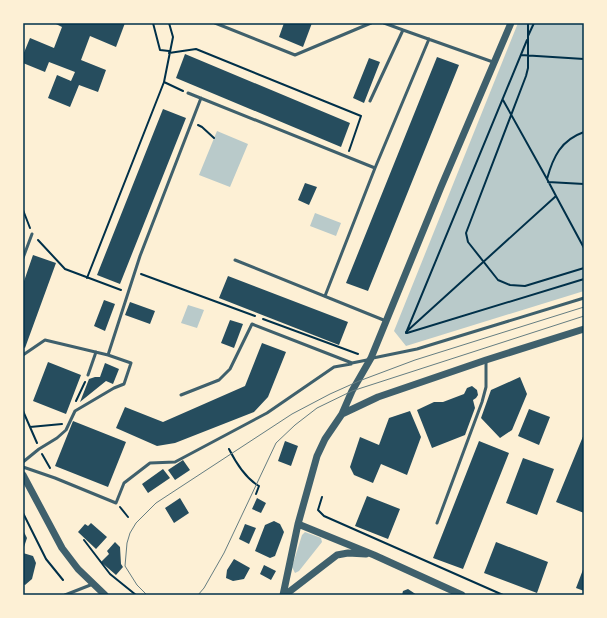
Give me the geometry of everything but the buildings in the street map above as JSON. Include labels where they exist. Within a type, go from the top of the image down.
[{"type":"street","points":[[284,595],[298,524],[317,456],[325,440],[342,414],[352,391],[372,358],[441,187],[511,23]]},
{"type":"street","points":[[342,414],[378,397],[486,360],[584,329]]},
{"type":"street","points":[[23,474],[62,548],[78,569],[105,595]]},
{"type":"street","points":[[298,524],[374,555],[462,595]]},
{"type":"street","points":[[284,595],[337,555],[348,552],[374,555]]},
{"type":"lane","points":[[215,23],[295,55],[371,23]]},
{"type":"lane","points":[[384,23],[494,63]]},
{"type":"lane","points":[[370,101],[403,30]]},
{"type":"lane","points":[[325,296],[375,168],[429,39]]},
{"type":"lane","points":[[186,92],[375,168]]},
{"type":"lane","points":[[108,355],[134,272],[201,98]]},
{"type":"lane","points":[[23,258],[32,234]]},
{"type":"lane","points":[[235,260],[387,322]]},
{"type":"lane","points":[[23,467],[55,478],[116,503],[124,484],[150,463],[175,462],[267,413],[334,367],[363,362],[372,358],[417,349],[584,298]]},
{"type":"lane","points":[[181,395],[219,380],[230,369],[252,324],[352,363]]},
{"type":"lane","points":[[23,355],[45,340],[108,355],[131,363],[124,384],[114,388],[75,411],[66,430],[23,462]]},
{"type":"lane","points":[[88,375],[96,352]]},
{"type":"lane","points":[[437,523],[482,402],[486,387],[486,360]]},
{"type":"lane","points":[[65,595],[93,584]]},
{"type":"path","points":[[153,23],[160,50],[169,52],[196,49],[361,116],[347,157]]},
{"type":"path","points":[[87,278],[164,82],[173,38],[169,23]]},
{"type":"path","points":[[528,23],[528,56],[526,76],[466,233],[468,242],[498,280],[510,285],[525,286],[584,268]]},
{"type":"path","points":[[406,333],[534,23]]},
{"type":"path","points":[[521,55],[584,59]]},
{"type":"path","points":[[164,82],[186,92]]},
{"type":"path","points":[[503,100],[584,248]]},
{"type":"path","points":[[191,123],[202,127],[214,138]]},
{"type":"path","points":[[547,179],[552,160],[562,145],[577,134],[584,132]]},
{"type":"path","points":[[548,182],[584,184]]},
{"type":"path","points":[[406,333],[556,196]]},
{"type":"path","points":[[23,210],[32,234],[65,269],[128,292]]},
{"type":"path","points":[[134,272],[256,316]]},
{"type":"path","points":[[406,333],[584,279]]},
{"type":"path","points":[[263,319],[358,354]]},
{"type":"path","points":[[74,405],[88,375]]},
{"type":"path","points":[[30,427],[66,423]]},
{"type":"path","points":[[229,448],[240,468],[250,480],[259,486],[256,494]]},
{"type":"path","points":[[322,497],[318,510],[324,516],[503,595]]},
{"type":"path","points":[[116,503],[128,517]]},
{"type":"path","points":[[23,513],[46,559],[63,580]]},
{"type":"path","points":[[84,540],[110,574],[136,595]]},
{"type":"shaded area","points":[[518,23],[584,23],[584,291],[406,346],[394,331]]},
{"type":"shaded area","points":[[217,131],[248,144],[230,187],[199,175]]},
{"type":"shaded area","points":[[315,213],[341,223],[336,236],[310,226]]},
{"type":"shaded area","points":[[188,305],[204,310],[197,328],[181,323]]},
{"type":"shaded area","points":[[305,532],[321,538],[322,542],[299,571],[295,573],[292,567],[302,535]]},
{"type":"tram line","points":[[147,595],[137,585],[125,566],[127,543],[130,533],[136,523],[156,503],[292,414],[330,394],[359,381],[415,360],[584,307]]},
{"type":"tram line","points":[[198,595],[204,588],[224,553],[276,443],[295,425],[317,408],[352,391],[584,316]]}]
